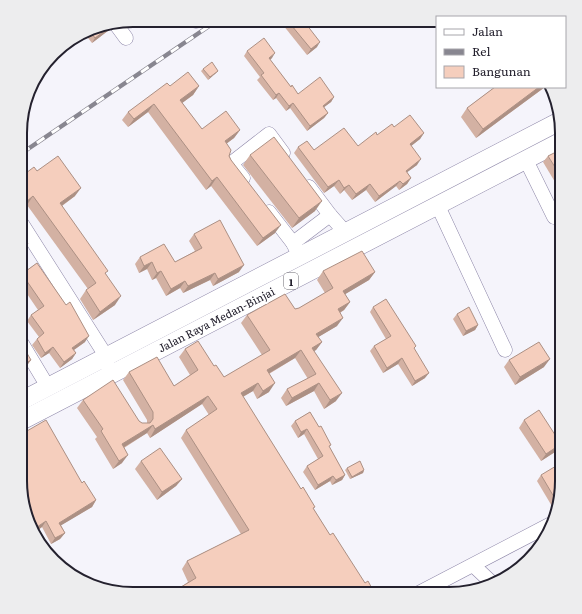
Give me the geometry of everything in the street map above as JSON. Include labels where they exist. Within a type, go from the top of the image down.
[{"type":"main road","name":"Jalan Raya Medan-Binjai","points":[[27,398],[106,356],[296,250],[345,232],[555,124]]},
{"type":"main road","name":"Jalan Raya Medan-Binjai","points":[[27,418],[112,379],[555,145]]},
{"type":"street","points":[[119,28],[126,38]]},
{"type":"street","points":[[252,190],[234,167],[233,162],[269,134],[292,165]]},
{"type":"street","points":[[526,160],[554,217]]},
{"type":"street","points":[[302,178],[345,232]]},
{"type":"street","points":[[261,202],[296,250],[330,215]]},
{"type":"street","points":[[438,206],[505,350]]},
{"type":"street","points":[[27,232],[106,356],[112,379]]},
{"type":"street","points":[[27,352],[48,387]]},
{"type":"street","points":[[430,587],[474,566],[544,528]]},
{"type":"street","points":[[474,566],[488,579]]},
{"type":"building","points":[[293,27],[308,27],[320,42],[311,49]]},
{"type":"building","points":[[104,31],[95,38],[93,35]]},
{"type":"building","points":[[264,38],[275,53],[269,58],[298,94],[320,77],[334,97],[323,106],[328,113],[310,126],[293,103],[289,106],[279,93],[276,95],[261,75],[264,73],[247,51]]},
{"type":"building","points":[[212,62],[218,71],[210,77],[203,69]]},
{"type":"building","points":[[188,72],[199,86],[180,100],[202,129],[226,111],[240,130],[225,141],[231,150],[229,156],[281,225],[263,238],[217,177],[212,181],[154,104],[134,119],[128,112],[167,83],[170,86]]},
{"type":"building","points":[[494,88],[538,88],[483,129],[467,108]]},
{"type":"building","points":[[410,115],[424,133],[410,144],[421,159],[406,171],[411,178],[403,184],[400,181],[379,196],[370,184],[356,194],[349,185],[344,188],[339,180],[328,187],[298,147],[307,141],[314,150],[344,128],[358,146],[376,132],[377,135],[392,124],[394,127]]},
{"type":"building","points":[[274,137],[322,201],[299,218],[250,155]]},
{"type":"building","points":[[555,152],[555,167],[548,156]]},
{"type":"building","points":[[58,156],[81,188],[60,203],[108,271],[105,273],[121,296],[100,312],[86,290],[96,283],[33,196],[27,201],[27,172],[34,167],[37,171]]},
{"type":"building","points":[[220,220],[244,265],[218,279],[215,273],[188,286],[185,281],[171,289],[161,271],[157,273],[152,262],[144,266],[140,257],[164,244],[175,262],[202,248],[194,234]]},
{"type":"building","points":[[362,251],[375,272],[343,291],[350,302],[338,309],[343,318],[316,334],[322,342],[312,348],[342,393],[330,400],[319,383],[292,398],[287,389],[316,374],[301,350],[267,370],[275,383],[263,391],[258,383],[241,393],[301,489],[303,487],[315,507],[313,508],[330,535],[333,533],[365,583],[368,581],[371,587],[181,587],[196,578],[187,561],[249,530],[186,430],[217,409],[208,396],[155,429],[153,425],[122,444],[128,455],[119,461],[101,431],[103,429],[83,400],[113,380],[139,421],[142,423],[150,423],[153,419],[153,412],[129,372],[157,357],[174,386],[198,370],[185,349],[198,341],[214,366],[216,365],[224,377],[270,350],[247,315],[285,294],[295,309],[299,308],[333,288],[323,271]]},
{"type":"building","points":[[37,263],[66,305],[70,302],[89,336],[72,348],[76,353],[64,362],[53,347],[45,353],[37,339],[44,333],[31,315],[44,306],[27,281],[27,270]]},
{"type":"building","points":[[386,299],[416,346],[414,348],[429,373],[415,381],[402,358],[387,368],[374,346],[391,336],[373,307]]},
{"type":"building","points":[[469,307],[478,325],[466,331],[457,314]]},
{"type":"building","points":[[539,342],[550,359],[520,377],[509,360]]},
{"type":"building","points":[[27,353],[31,360],[27,362]]},
{"type":"building","points":[[539,410],[555,435],[555,448],[546,454],[524,420]]},
{"type":"building","points":[[310,412],[319,427],[321,426],[331,445],[329,446],[345,475],[336,480],[333,476],[318,485],[307,466],[323,456],[307,429],[301,432],[295,421]]},
{"type":"building","points":[[46,420],[82,483],[84,481],[96,500],[59,523],[65,533],[55,538],[46,521],[37,527],[29,502],[27,488],[27,431]]},
{"type":"building","points":[[160,448],[182,479],[162,492],[141,461]]},
{"type":"building","points":[[360,461],[364,470],[352,477],[347,468]]},
{"type":"building","points":[[555,467],[554,496],[541,475]]},
{"type":"railway","points":[[27,150],[208,27]]}]
